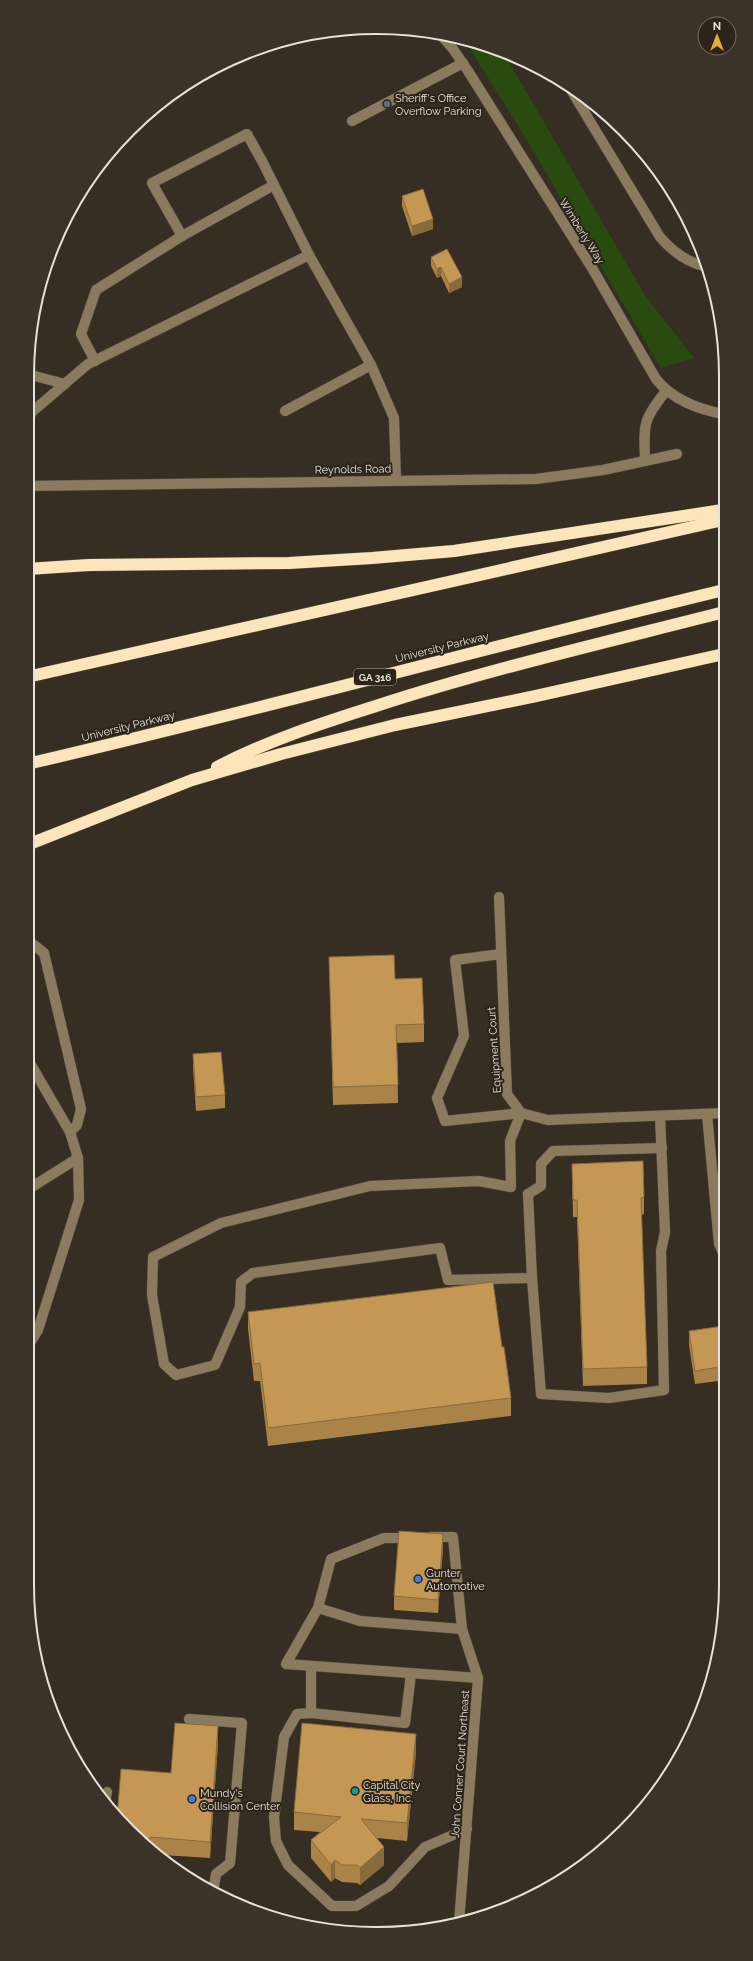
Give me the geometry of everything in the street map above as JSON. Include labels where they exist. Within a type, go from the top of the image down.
[{"type":"highway","points":[[34,569],[89,565],[289,563],[372,558],[454,551],[719,511]]},
{"type":"highway","points":[[34,675],[719,521]]},
{"type":"highway","name":"University Parkway","points":[[34,762],[132,739],[590,622],[719,591]]},
{"type":"highway","points":[[192,780],[234,758],[325,723],[456,681],[719,613]]},
{"type":"highway","points":[[34,842],[192,780],[281,754],[395,725],[528,698],[719,655]]},
{"type":"street","name":"Wimberly Way","points":[[446,42],[463,63],[592,268],[656,379],[666,391],[705,411],[719,413]]},
{"type":"street","points":[[352,121],[463,63]]},
{"type":"street","points":[[576,99],[660,237],[678,255],[701,265]]},
{"type":"street","points":[[182,236],[152,183],[247,134],[309,255],[371,365],[394,418],[396,480]]},
{"type":"street","points":[[95,361],[81,334],[96,290],[182,236],[274,185]]},
{"type":"street","points":[[34,410],[88,364],[309,255]]},
{"type":"street","points":[[285,411],[371,365]]},
{"type":"street","points":[[34,376],[65,384]]},
{"type":"street","points":[[645,461],[644,425],[647,416],[666,391]]},
{"type":"street","name":"Reynolds Road","points":[[34,486],[536,479],[603,470],[677,454]]},
{"type":"street","name":"Equipment Court","points":[[499,897],[507,1094],[521,1113]]},
{"type":"street","points":[[34,945],[44,953],[81,1109],[77,1125],[70,1132]]},
{"type":"street","points":[[501,954],[455,960],[464,1036],[437,1098],[445,1121],[521,1113],[548,1120],[719,1113]]},
{"type":"street","points":[[34,1070],[70,1132],[78,1158],[79,1200],[38,1330],[34,1337]]},
{"type":"street","points":[[511,1187],[510,1141],[521,1113]]},
{"type":"street","points":[[707,1114],[719,1244]]},
{"type":"street","points":[[528,1194],[532,1278],[541,1394],[609,1398],[664,1390],[661,1251],[665,1232],[660,1116]]},
{"type":"street","points":[[528,1194],[541,1186],[541,1164],[553,1151],[662,1148]]},
{"type":"street","points":[[34,1186],[78,1158]]},
{"type":"street","points":[[528,1194],[511,1187],[479,1181],[370,1186],[221,1223],[152,1257],[152,1295],[164,1364],[176,1375],[215,1365],[240,1307],[241,1282],[253,1272],[440,1248],[448,1280],[532,1278]]},
{"type":"street","points":[[34,1331],[38,1330]]},
{"type":"street","points":[[462,1629],[360,1621],[318,1608],[331,1559],[384,1538],[452,1537],[462,1629],[478,1678]]},
{"type":"street","name":"John Conner Court Northeast","points":[[318,1608],[286,1664],[478,1678],[460,1916]]},
{"type":"street","points":[[310,1713],[311,1667]]},
{"type":"street","points":[[411,1674],[405,1724],[310,1713],[297,1714],[284,1737],[274,1817],[276,1841],[288,1865],[332,1906],[356,1906],[389,1886],[425,1847],[467,1829]]},
{"type":"street","points":[[189,1719],[242,1723],[230,1863],[216,1874],[214,1886]]},
{"type":"green space","points":[[469,47],[508,60],[646,297],[694,358],[661,368],[519,127]]},
{"type":"building","points":[[423,189],[433,219],[412,226],[402,196]]},
{"type":"building","points":[[447,249],[462,277],[449,284],[441,267],[437,269],[431,257]]},
{"type":"building","points":[[394,955],[395,979],[422,978],[424,1024],[396,1025],[398,1085],[333,1087],[329,957]]},
{"type":"building","points":[[221,1052],[225,1095],[196,1097],[193,1054]]},
{"type":"building","points":[[643,1161],[644,1197],[641,1198],[647,1367],[583,1369],[577,1200],[573,1200],[572,1164]]},
{"type":"building","points":[[493,1282],[511,1398],[268,1428],[260,1363],[254,1364],[248,1312]]},
{"type":"building","points":[[719,1327],[719,1367],[695,1371],[689,1331]]},
{"type":"building","name":"Gunter Automotive","points":[[399,1531],[443,1534],[438,1600],[394,1596]]},
{"type":"building","points":[[175,1723],[218,1726],[210,1842],[150,1837],[150,1841],[134,1827],[118,1809],[121,1769],[171,1773]]},
{"type":"building","name":"Capital City Glass, Inc.","points":[[302,1723],[416,1734],[407,1823],[361,1819],[384,1847],[360,1868],[357,1865],[342,1865],[335,1860],[331,1865],[311,1840],[341,1817],[294,1812]]},
{"type":"place","name":"Sheriff's Office Overflow Parking","points":[[387,104]]},
{"type":"place","name":"Gunter Automotive","points":[[418,1579]]},
{"type":"place","name":"Capital City Glass, Inc.","points":[[355,1791]]},
{"type":"place","name":"Mundy's Collision Center","points":[[192,1799]]}]
